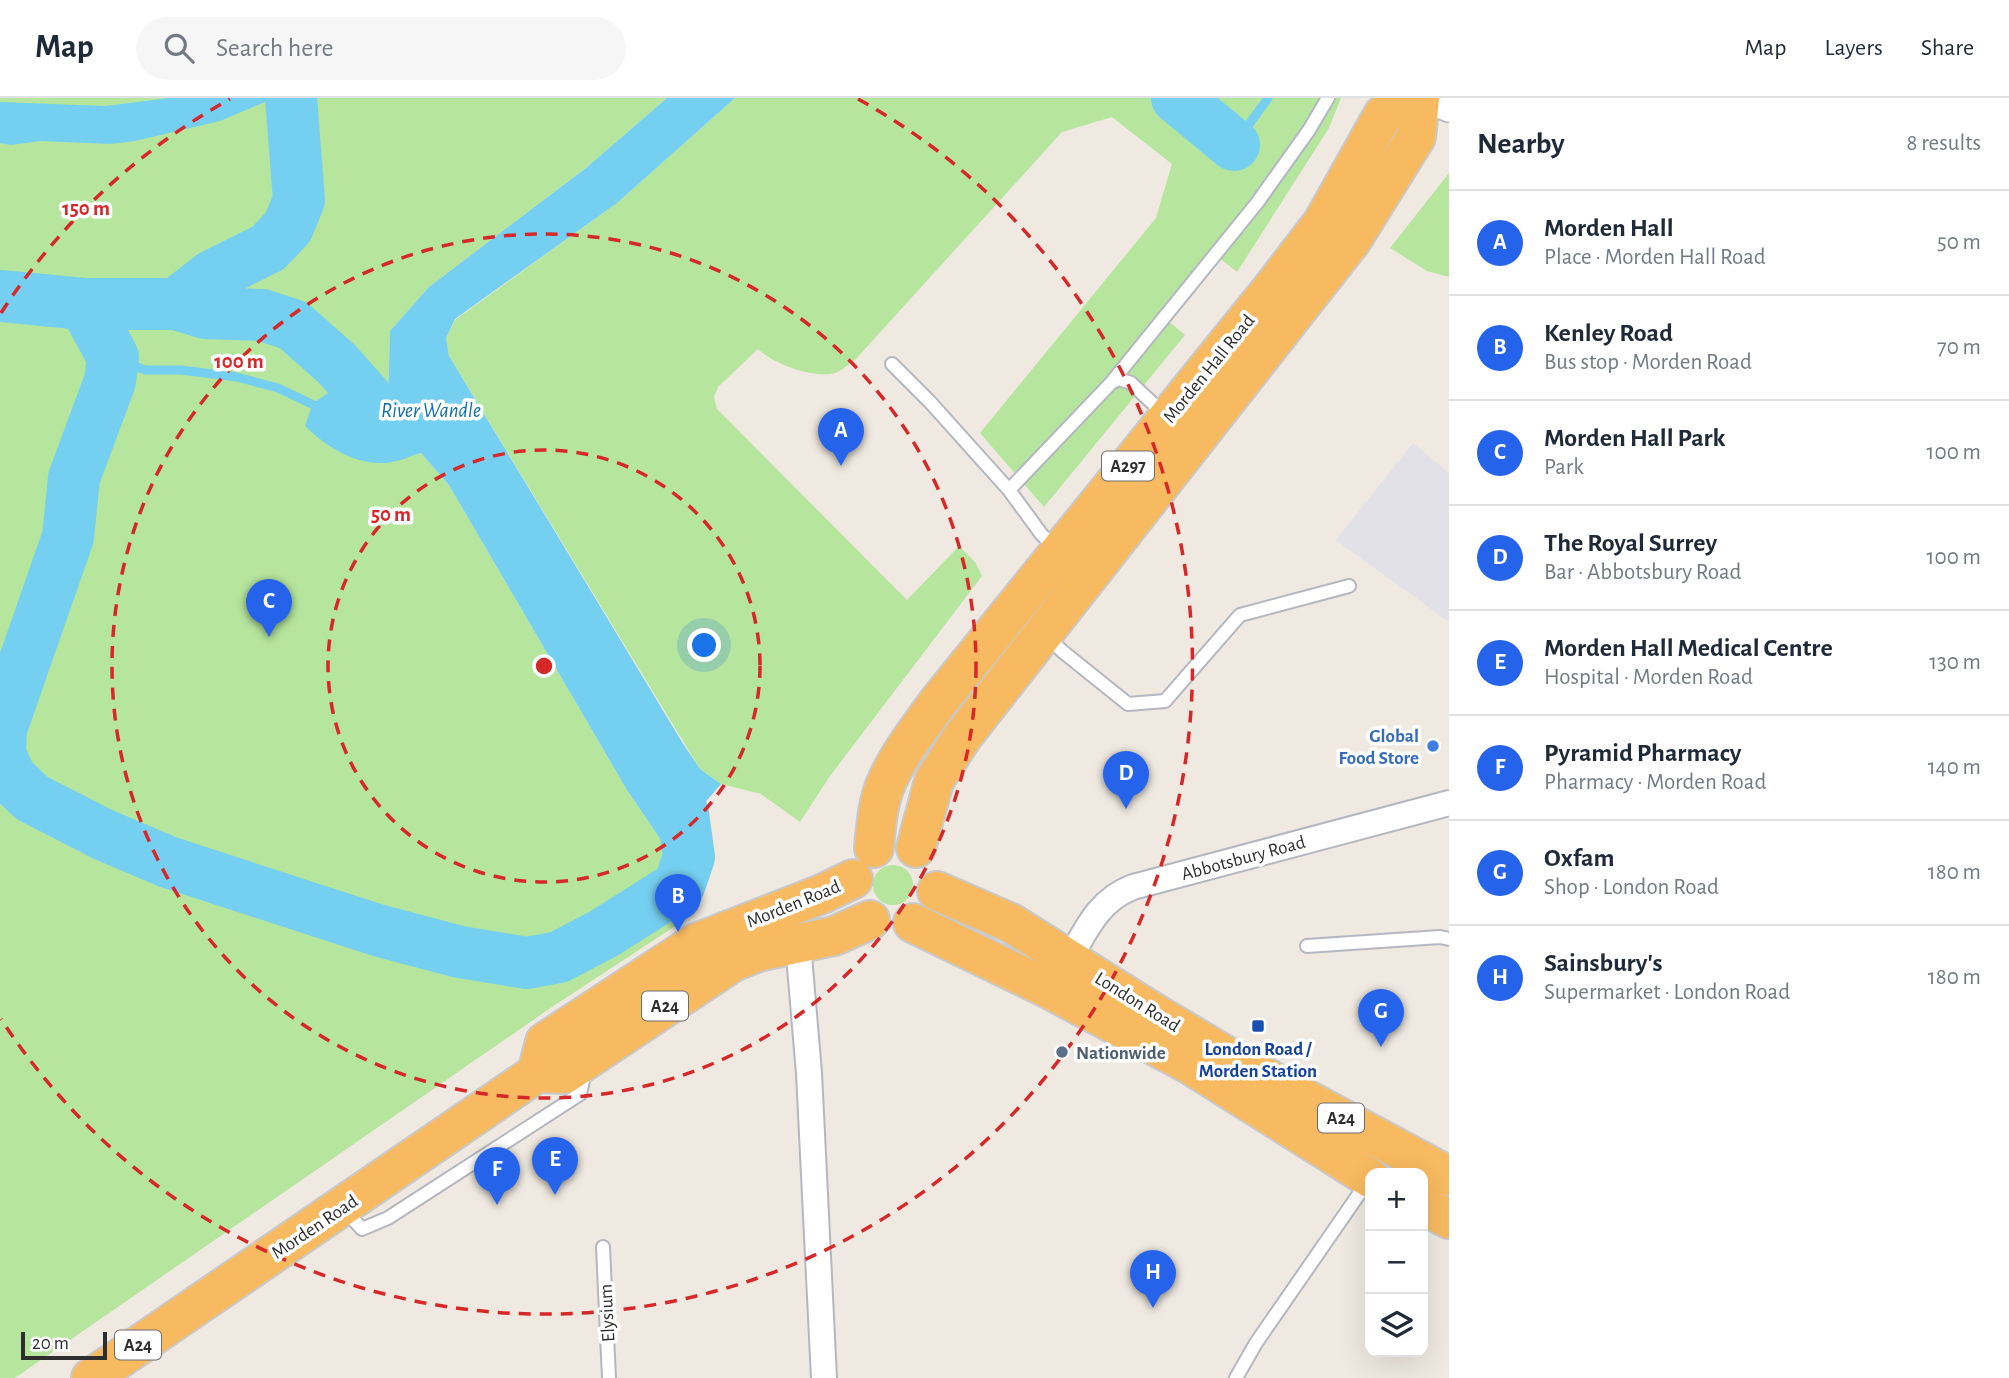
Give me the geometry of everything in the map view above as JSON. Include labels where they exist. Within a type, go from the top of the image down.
[{"type":"highway","name":"Morden Hall Road","points":[[863,863],[887,780],[912,738],[1323,222],[1383,115],[1409,98]]},
{"type":"highway","name":"Morden Hall Road","points":[[916,848],[934,781],[963,736],[1352,240],[1416,137],[1420,98]]},
{"type":"highway","name":"A24","points":[[863,863],[888,843],[900,843],[916,848]]},
{"type":"highway","points":[[913,923],[926,913],[937,891],[933,866],[916,848]]},
{"type":"highway","points":[[863,863],[854,896],[860,909],[870,920]]},
{"type":"highway","name":"Morden Road","points":[[537,1073],[545,1042],[696,943],[822,894],[863,863]]},
{"type":"highway","name":"London Road","points":[[937,891],[1011,923],[1233,1060],[1449,1176]]},
{"type":"highway","name":"A24","points":[[870,920],[892,928],[913,923]]},
{"type":"highway","name":"Morden Road","points":[[108,1373],[537,1073],[565,1074],[733,962],[758,952],[834,936],[870,920]]},
{"type":"highway","name":"London Road","points":[[913,923],[1047,988],[1189,1064],[1365,1175]]},
{"type":"highway","points":[[1428,1208],[1449,1219]]},
{"type":"main road","points":[[1438,98],[1449,104]]},
{"type":"street","name":"Abbotsbury Road","points":[[1070,958],[1104,903],[1118,893],[1449,803]]},
{"type":"street","points":[[798,944],[809,1073],[824,1378]]},
{"type":"lane","points":[[1009,490],[1111,383],[1257,203],[1309,130],[1328,98]]},
{"type":"lane","points":[[892,364],[914,384],[1009,490],[1042,535],[1061,552]]},
{"type":"lane","points":[[1111,383],[1119,379],[1131,383],[1167,417]]},
{"type":"lane","points":[[1043,633],[1128,705],[1165,701],[1240,615],[1349,586]]},
{"type":"lane","points":[[1307,946],[1440,937],[1449,939]]},
{"type":"lane","points":[[342,1207],[362,1229],[388,1218],[580,1094],[589,1058]]},
{"type":"lane","points":[[1236,1378],[1256,1343],[1365,1185]]},
{"type":"lane","name":"Elysium","points":[[603,1247],[609,1378]]},
{"type":"shaded area","points":[[1413,443],[1449,473],[1449,622],[1336,540]]},
{"type":"green space","points":[[0,98],[667,98],[586,168],[429,287],[390,331],[388,400],[349,362],[328,393],[313,403],[386,463],[421,453],[449,485],[627,790],[676,862],[682,895],[692,915],[552,1007],[15,1378],[0,1378]]},
{"type":"green space","points":[[735,98],[1341,98],[1329,128],[1237,272],[1218,257],[1167,320],[1185,335],[1044,507],[980,433],[1156,218],[1172,164],[1112,117],[1062,132],[845,368],[826,374],[805,372],[773,360],[758,349],[718,387],[714,397],[717,409],[907,600],[959,546],[975,562],[982,576],[830,776],[800,822],[761,794],[721,784],[700,769],[449,356],[446,338],[455,320],[617,203]]},
{"type":"green space","points":[[1449,173],[1449,277],[1427,271],[1390,248]]},
{"type":"green space","points":[[893,865],[901,866],[907,871],[912,877],[912,893],[907,899],[901,904],[893,905],[885,904],[879,899],[874,893],[873,885],[874,877],[879,871],[885,866]]},
{"type":"water","points":[[169,98],[295,98],[290,103],[265,102],[220,121],[135,141],[110,144],[41,141],[11,145],[0,143],[0,102],[106,106]]},
{"type":"water","name":"River Wandle","points":[[667,98],[735,98],[617,203],[455,319],[446,338],[449,356],[682,742],[700,769],[721,784],[689,821],[689,857],[676,862],[627,790],[449,485],[421,453],[389,463],[372,463],[340,452],[305,426],[313,403],[328,393],[325,381],[337,364],[349,361],[388,399],[390,331],[429,287],[586,168]]},
{"type":"waterway","name":"River Wandle","points":[[176,304],[212,276],[268,248],[288,227],[299,200],[291,98]]},
{"type":"waterway","name":"River Wandle","points":[[1177,98],[1234,145]]},
{"type":"waterway","points":[[1234,145],[1268,98]]},
{"type":"waterway","name":"River Wandle","points":[[0,296],[84,304],[176,304],[205,313],[262,315],[293,325],[337,364],[386,419]]},
{"type":"waterway","points":[[0,751],[1,729],[68,537],[74,478],[110,381],[113,357],[84,304]]},
{"type":"waterway","points":[[113,357],[145,370],[181,370],[237,377],[278,388],[320,408]]},
{"type":"waterway","points":[[0,755],[11,778],[32,798],[102,834],[168,862],[377,930],[460,952],[527,963],[559,957],[603,934],[679,886],[689,857],[683,814],[674,787]]},
{"type":"place","name":"Morden Hall","points":[[841,466]]},
{"type":"place","name":"Morden Hall Park","points":[[269,637]]},
{"type":"place","name":"Global Food Store","points":[[1433,746]]},
{"type":"place","name":"The Royal Surrey","points":[[1126,809]]},
{"type":"place","name":"Kenley Road","points":[[678,932]]},
{"type":"place","name":"London Road / Morden Station","points":[[1258,1026]]},
{"type":"place","name":"Oxfam","points":[[1381,1047]]},
{"type":"place","name":"Nationwide","points":[[1062,1052]]},
{"type":"place","name":"Morden Hall Medical Centre","points":[[555,1195]]},
{"type":"place","name":"Pyramid Pharmacy","points":[[497,1205]]},
{"type":"place","name":"Sainsbury's","points":[[1153,1308]]}]
